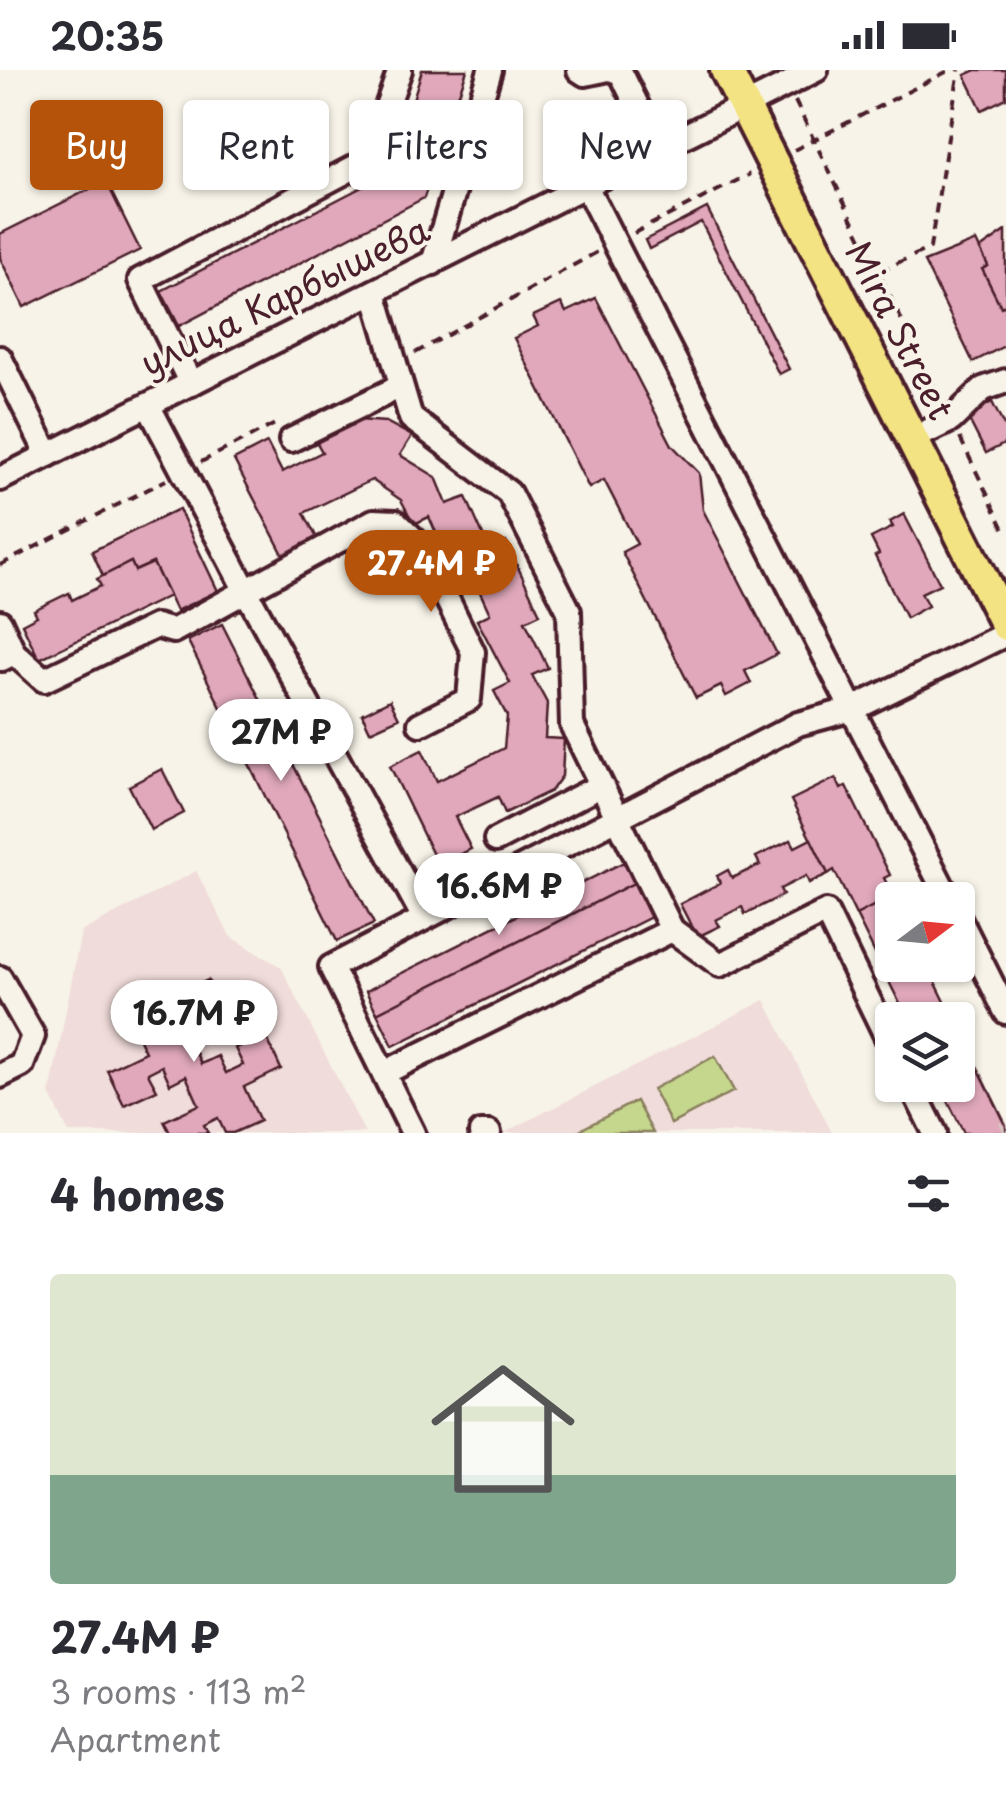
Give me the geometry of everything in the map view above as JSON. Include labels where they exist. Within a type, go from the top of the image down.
[{"type":"main road","name":"Mira Street","points":[[726,70],[1006,625]]},
{"type":"street","points":[[191,384],[140,280],[368,160],[400,70]]},
{"type":"street","points":[[433,263],[490,70]]},
{"type":"street","points":[[580,70],[585,74],[604,70]]},
{"type":"street","points":[[614,70],[621,73],[634,100]]},
{"type":"street","name":"улица Карбышева","points":[[687,136],[816,70]]},
{"type":"street","name":"улица Карбышева","points":[[0,479],[578,190]]},
{"type":"street","points":[[588,190],[941,882]]},
{"type":"street","points":[[374,292],[411,418],[510,494],[569,611],[572,725],[672,930],[720,966],[826,912],[875,1013]]},
{"type":"street","points":[[0,358],[48,454]]},
{"type":"street","points":[[290,428],[398,375]]},
{"type":"street","points":[[912,438],[951,420],[984,390],[1006,381]]},
{"type":"street","points":[[148,405],[424,918]]},
{"type":"street","points":[[0,622],[7,656],[44,680],[156,626],[173,631],[374,521],[405,527],[421,546],[474,652],[469,699],[420,724]]},
{"type":"street","points":[[413,1133],[331,967],[798,724],[853,709],[1006,634]]},
{"type":"street","points":[[496,840],[600,786]]},
{"type":"street","points":[[384,1072],[672,930]]},
{"type":"street","points":[[975,950],[1006,1012]]},
{"type":"street","points":[[0,978],[33,1036],[22,1065],[0,1076]]},
{"type":"street","points":[[919,1102],[934,1133]]},
{"type":"street","points":[[481,1133],[489,1133]]},
{"type":"path","points":[[398,375],[616,242],[950,70]]},
{"type":"path","points":[[878,272],[930,248],[959,70]]},
{"type":"path","points":[[788,84],[1006,533]]},
{"type":"path","points":[[0,566],[183,470],[290,428]]},
{"type":"shaded area","points":[[196,871],[230,936],[281,967],[365,1133],[69,1133],[50,1094],[81,932]]},
{"type":"shaded area","points":[[765,1000],[832,1133],[504,1133]]},
{"type":"green space","points":[[715,1056],[734,1091],[671,1124],[653,1089]]},
{"type":"green space","points":[[636,1101],[653,1133],[574,1133]]},
{"type":"building","points":[[422,70],[467,70],[457,100],[413,100]]},
{"type":"building","points":[[976,70],[1006,70],[1006,98],[982,110],[965,75]]},
{"type":"building","points":[[88,190],[110,190],[140,250],[24,307],[0,258],[0,234]]},
{"type":"building","points":[[356,190],[427,190],[424,198],[179,326],[161,291]]},
{"type":"building","points":[[707,208],[789,369],[779,374],[701,222],[649,249],[645,240]]},
{"type":"building","points":[[1006,231],[1006,305],[1001,307],[982,269],[988,266],[980,249]]},
{"type":"building","points":[[976,241],[988,266],[982,269],[1001,307],[1006,305],[1006,345],[973,362],[924,262]]},
{"type":"building","points":[[596,298],[672,445],[699,473],[703,510],[777,654],[745,671],[751,683],[726,696],[721,686],[696,698],[622,552],[637,544],[604,480],[589,488],[514,338],[538,326],[533,316],[561,303],[566,312]]},
{"type":"building","points":[[992,402],[1006,430],[1006,443],[986,453],[966,414]]},
{"type":"building","points":[[358,420],[386,422],[412,436],[400,455],[436,477],[447,504],[466,497],[489,549],[506,542],[540,614],[525,621],[548,668],[532,675],[547,703],[545,738],[564,739],[562,776],[551,791],[505,813],[498,797],[455,817],[471,849],[438,865],[390,766],[422,750],[437,781],[504,748],[507,716],[494,691],[510,683],[477,620],[490,614],[474,579],[460,586],[429,517],[414,524],[401,500],[372,480],[304,513],[319,542],[286,560],[234,460],[267,443],[282,472],[322,452],[316,441]]},
{"type":"building","points":[[179,509],[218,591],[176,611],[153,563],[135,571],[131,562],[103,576],[92,551]]},
{"type":"building","points":[[904,514],[940,584],[921,593],[928,606],[906,618],[875,556],[879,554],[871,538],[893,527],[890,522]]},
{"type":"building","points":[[131,562],[135,571],[153,563],[169,596],[39,659],[22,624],[37,616],[34,610],[69,593],[72,600],[101,586],[97,579]]},
{"type":"building","points":[[222,624],[374,924],[337,941],[188,641]]},
{"type":"building","points":[[390,700],[399,718],[370,731],[362,714]]},
{"type":"building","points":[[162,769],[184,813],[151,830],[129,786]]},
{"type":"building","points":[[836,778],[841,789],[846,786],[890,875],[884,878],[886,882],[875,882],[875,905],[856,915],[834,870],[828,874],[791,800]]},
{"type":"building","points":[[811,839],[828,874],[809,883],[806,876],[780,889],[783,895],[745,914],[742,907],[716,920],[720,926],[697,937],[680,904],[720,883],[717,876],[728,870],[732,878],[760,865],[756,857],[791,840],[795,847]]},
{"type":"building","points":[[624,862],[634,883],[377,1013],[366,991]]},
{"type":"building","points":[[634,883],[651,917],[393,1046],[377,1013]]},
{"type":"building","points":[[875,905],[875,953],[856,915]]},
{"type":"building","points":[[208,980],[225,1015],[187,1033],[201,1064],[218,1056],[226,1073],[243,1065],[235,1048],[265,1034],[281,1069],[244,1087],[260,1121],[225,1133],[218,1118],[204,1125],[208,1133],[170,1133],[164,1121],[199,1105],[186,1076],[170,1084],[162,1066],[148,1073],[157,1090],[124,1105],[107,1070],[145,1052],[129,1018],[164,1001],[172,1018],[185,1011],[177,995]]},
{"type":"building","points":[[889,982],[935,982],[945,1002],[899,1002]]},
{"type":"building","points":[[975,1062],[1006,1125],[1006,1133],[964,1133],[948,1102],[975,1102]]}]
